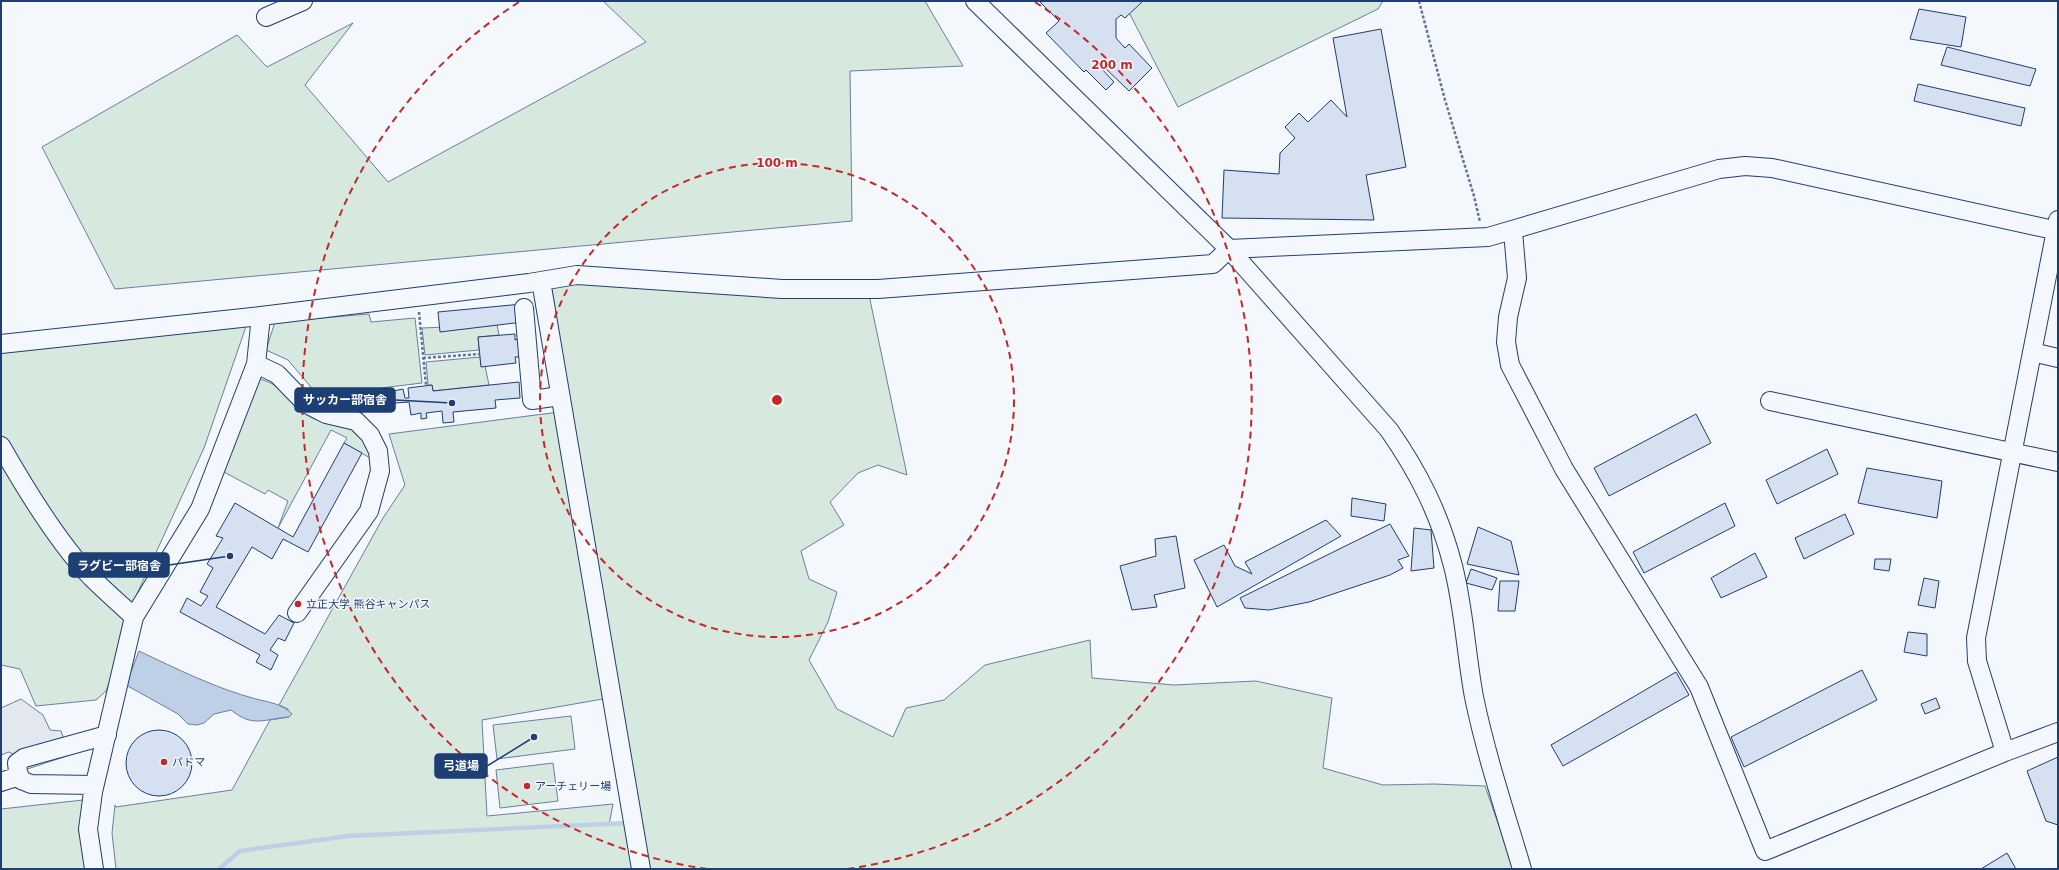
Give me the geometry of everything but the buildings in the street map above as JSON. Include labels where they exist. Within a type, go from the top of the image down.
[{"type":"street","points":[[266,17],[303,1]]},
{"type":"street","points":[[975,1],[1229,249],[1389,430],[1412,463],[1442,530],[1453,567],[1474,697],[1489,761],[1522,869]]},
{"type":"street","points":[[1,344],[261,316],[541,281],[577,275],[782,289],[878,289],[1214,264],[1229,249],[1485,237],[1508,232],[1719,170],[1745,166],[1772,168],[2057,227],[1976,638],[1977,661],[2005,752]]},
{"type":"street","points":[[1508,232],[1517,278],[1508,317],[1506,342],[1510,365],[1564,469],[1699,687],[1765,851],[2005,752],[2058,732]]},
{"type":"street","points":[[541,281],[641,869]]},
{"type":"street","points":[[524,308],[532,400],[560,396]]},
{"type":"street","points":[[94,869],[88,830],[94,785],[134,617],[200,509],[256,364],[261,316]]},
{"type":"street","points":[[2032,352],[2058,358]]},
{"type":"street","points":[[256,364],[277,374],[305,403],[326,414],[356,421],[370,435],[378,451],[380,471],[369,511],[297,613]]},
{"type":"street","points":[[1770,401],[2058,462]]},
{"type":"street","points":[[1,446],[22,484],[53,528],[91,576],[134,617]]},
{"type":"street","points":[[94,785],[31,784],[21,780],[17,763],[24,758],[107,735]]},
{"type":"street","points":[[1,782],[20,776]]},
{"type":"path","points":[[1419,1],[1445,100],[1485,237]]},
{"type":"path","points":[[419,312],[426,385]]},
{"type":"path","points":[[423,358],[480,354]]},
{"type":"shaded area","points":[[603,1],[925,1],[963,66],[850,71],[852,221],[115,289],[42,147],[237,35],[267,67],[353,23],[305,85],[388,182],[646,42]]},
{"type":"shaded area","points":[[1123,1],[1383,1],[1378,9],[1178,107]]},
{"type":"shaded area","points":[[551,283],[869,295],[907,475],[878,465],[858,473],[830,502],[844,525],[801,551],[809,579],[837,592],[828,622],[809,660],[837,709],[893,737],[906,708],[944,700],[985,665],[1090,640],[1092,678],[1174,685],[1256,681],[1332,698],[1323,768],[1383,785],[1434,784],[1485,786],[1514,869],[648,869],[587,515]]},
{"type":"shaded area","points":[[369,314],[371,322],[415,318],[422,383],[381,388],[382,400],[360,402],[362,414],[327,406],[288,360],[266,350],[275,322]]},
{"type":"shaded area","points":[[250,315],[204,448],[125,620],[119,657],[106,691],[96,700],[36,706],[20,669],[1,665],[1,348]]},
{"type":"shaded area","points":[[497,325],[499,335],[478,337],[479,350],[425,355],[422,328]]},
{"type":"shaded area","points":[[480,357],[481,366],[485,366],[489,385],[433,391],[432,385],[428,385],[426,362]]},
{"type":"shaded area","points":[[256,378],[273,384],[295,407],[308,416],[323,422],[361,432],[367,443],[370,458],[344,443],[347,438],[331,430],[278,528],[288,501],[268,490],[265,494],[222,471]]},
{"type":"shaded area","points":[[559,412],[603,699],[482,720],[487,816],[613,804],[609,825],[630,823],[638,869],[116,869],[112,833],[115,805],[116,807],[232,790],[270,720],[289,717],[288,709],[279,705],[383,518],[405,485],[389,434]]},
{"type":"shaded area","points":[[21,699],[43,715],[50,730],[61,731],[70,755],[12,774],[13,754],[9,752],[1,755],[1,708]]},
{"type":"shaded area","points":[[571,716],[575,749],[497,759],[493,725]]},
{"type":"shaded area","name":"アーチェリー場","points":[[553,763],[558,801],[500,808],[496,770]]},
{"type":"shaded area","points":[[83,800],[86,869],[1,869],[1,809]]},
{"type":"water","points":[[139,651],[211,684],[241,695],[270,702],[284,708],[292,714],[289,717],[252,721],[239,716],[231,710],[214,714],[204,723],[197,725],[188,724],[178,714],[126,685]]},
{"type":"waterway","points":[[219,869],[240,851],[348,836],[629,823]]},
{"type":"place","name":"サッカー部宿舎","points":[[452,403]]},
{"type":"place","name":"ラグビー部宿舎","points":[[230,556]]},
{"type":"place","name":"立正大学 熊谷キャンパス","points":[[298,604]]},
{"type":"place","name":"弓道場","points":[[534,737]]},
{"type":"place","name":"パドマ","points":[[164,762]]},
{"type":"place","name":"アーチェリー場","points":[[527,786]]}]
